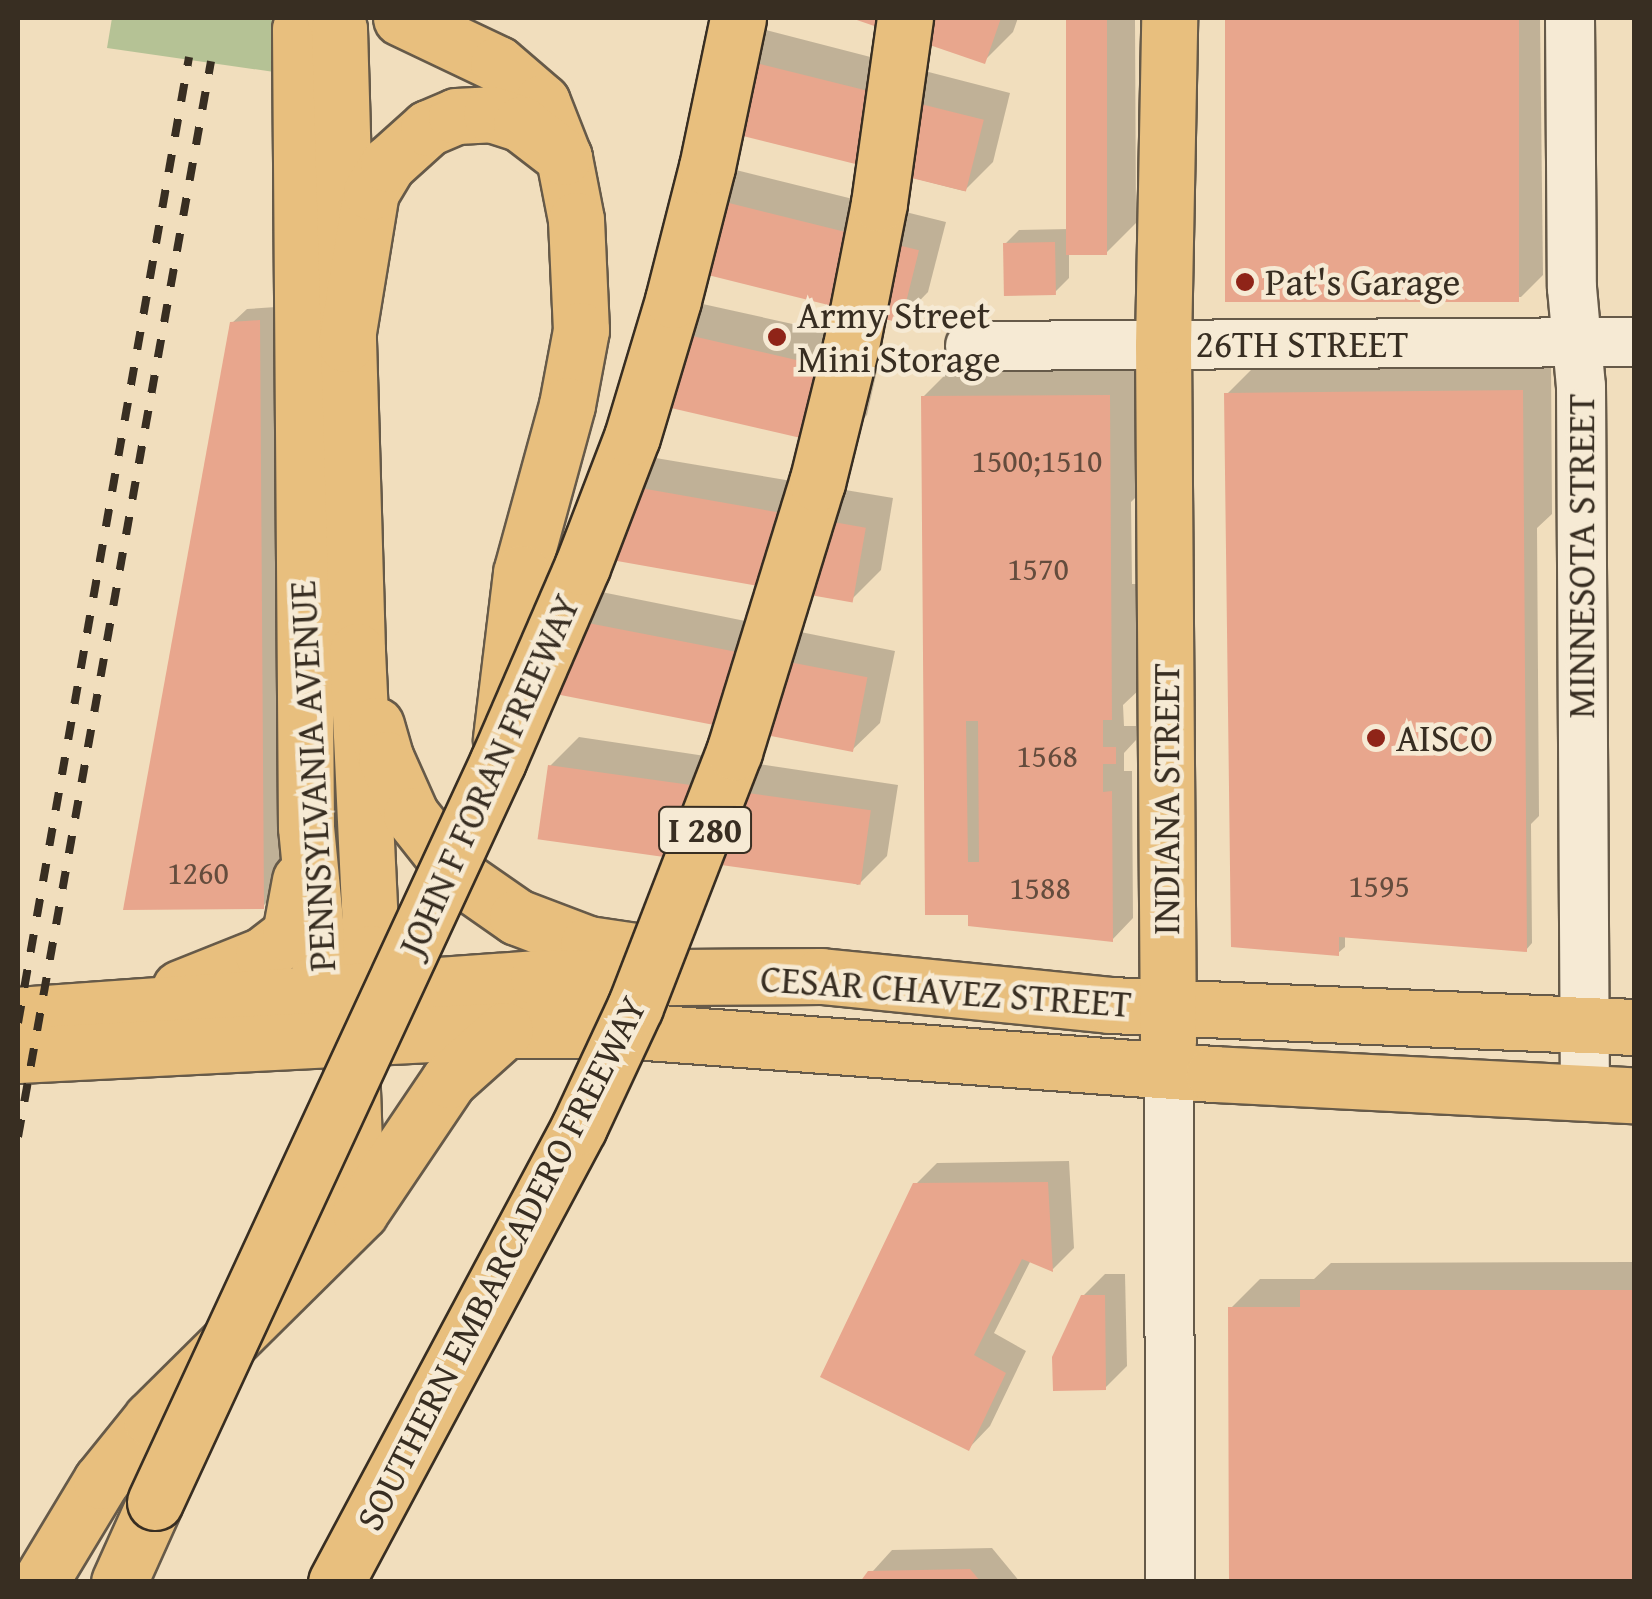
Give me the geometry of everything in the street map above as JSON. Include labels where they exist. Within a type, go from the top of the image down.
[{"type":"main road","name":"PENNSYLVANIA AVENUE","points":[[305,18],[300,49],[306,827],[347,990]]},
{"type":"main road","name":"PENNSYLVANIA AVENUE","points":[[334,18],[339,29],[356,651],[347,990],[351,1040]]},
{"type":"main road","points":[[401,18],[498,64],[542,102],[567,168],[580,254],[581,330],[567,405],[521,572],[498,761]]},
{"type":"main road","name":"JOHN F FORAN FREEWAY","points":[[119,1582],[498,761],[582,567],[632,436],[698,205],[738,18]]},
{"type":"main road","name":"SOUTHERN EMBARCADERO FREEWAY","points":[[336,1582],[578,1127],[635,1007],[713,808],[777,620],[842,380],[879,203],[905,18]]},
{"type":"main road","name":"INDIANA STREET","points":[[1169,18],[1163,345],[1170,1070]]},
{"type":"main road","points":[[346,344],[371,192],[388,164],[428,128],[456,116],[491,114],[521,124],[567,168]]},
{"type":"main road","points":[[356,651],[386,759],[411,815],[462,878],[518,917],[588,944],[822,976]]},
{"type":"main road","points":[[130,1010],[263,955],[290,934],[306,827]]},
{"type":"main road","name":"CESAR CHAVEZ STREET","points":[[18,1015],[538,978],[822,976],[1167,1008],[1610,1027]]},
{"type":"main road","points":[[40,1582],[101,1481],[151,1420],[360,1212],[449,1080],[505,1030]]},
{"type":"main road","name":"CESAR CHAVEZ STREET","points":[[18,1055],[505,1030],[620,1030],[1170,1070],[1610,1094]]},
{"type":"main road","points":[[320,1250],[354,1144],[351,1040]]},
{"type":"street","name":"MINNESOTA STREET","points":[[1570,18],[1572,288],[1610,1027],[1610,1094]]},
{"type":"street","name":"26TH STREET","points":[[970,346],[1634,342]]},
{"type":"street","name":"INDIANA STREET","points":[[1170,1070],[1170,1582]]},
{"type":"green space","points":[[112,18],[282,18],[281,73],[107,48]]},
{"type":"building","points":[[851,18],[1001,18],[985,64]]},
{"type":"building","points":[[1066,18],[1107,18],[1107,255],[1066,255]]},
{"type":"building","points":[[1225,18],[1519,18],[1519,302],[1225,302]]},
{"type":"building","points":[[716,53],[984,120],[966,192],[698,125]]},
{"type":"building","points":[[689,193],[919,250],[901,323],[671,266]]},
{"type":"building","points":[[1055,242],[1056,295],[1004,296],[1003,243]]},
{"type":"building","points":[[260,320],[264,909],[123,910],[230,322]]},
{"type":"building","points":[[649,326],[856,374],[839,447],[632,399]]},
{"type":"building","points":[[1523,390],[1527,952],[1339,937],[1339,956],[1231,947],[1224,393]]},
{"type":"building","points":[[1110,395],[1112,720],[1103,720],[1103,747],[1116,747],[1116,764],[1103,764],[1103,792],[1112,791],[1113,942],[968,926],[968,915],[925,915],[921,396]],"holes":[[[966,721],[978,721],[979,862],[968,862]]]},
{"type":"building","points":[[595,480],[866,528],[853,603],[582,555]]},
{"type":"building","points":[[516,609],[867,677],[853,752],[501,684]]},
{"type":"building","points":[[548,765],[871,810],[860,885],[538,839]]},
{"type":"building","points":[[1048,1182],[1053,1272],[1022,1259],[974,1355],[1006,1373],[969,1451],[820,1377],[913,1183]]},
{"type":"building","points":[[1300,1290],[1634,1290],[1634,1582],[1229,1582],[1228,1307],[1300,1307]]},
{"type":"building","points":[[1081,1295],[1105,1295],[1106,1390],[1053,1391],[1052,1357]]},
{"type":"building","points":[[970,1569],[981,1582],[860,1582],[868,1571]]},
{"type":"railway","points":[[18,1023],[189,57]]},
{"type":"railway","points":[[18,1137],[211,61]]},
{"type":"place","name":"Pat's Garage","points":[[1245,282]]},
{"type":"place","name":"Army Street Mini Storage","points":[[777,337]]},
{"type":"place","name":"AISCO","points":[[1376,738]]}]
